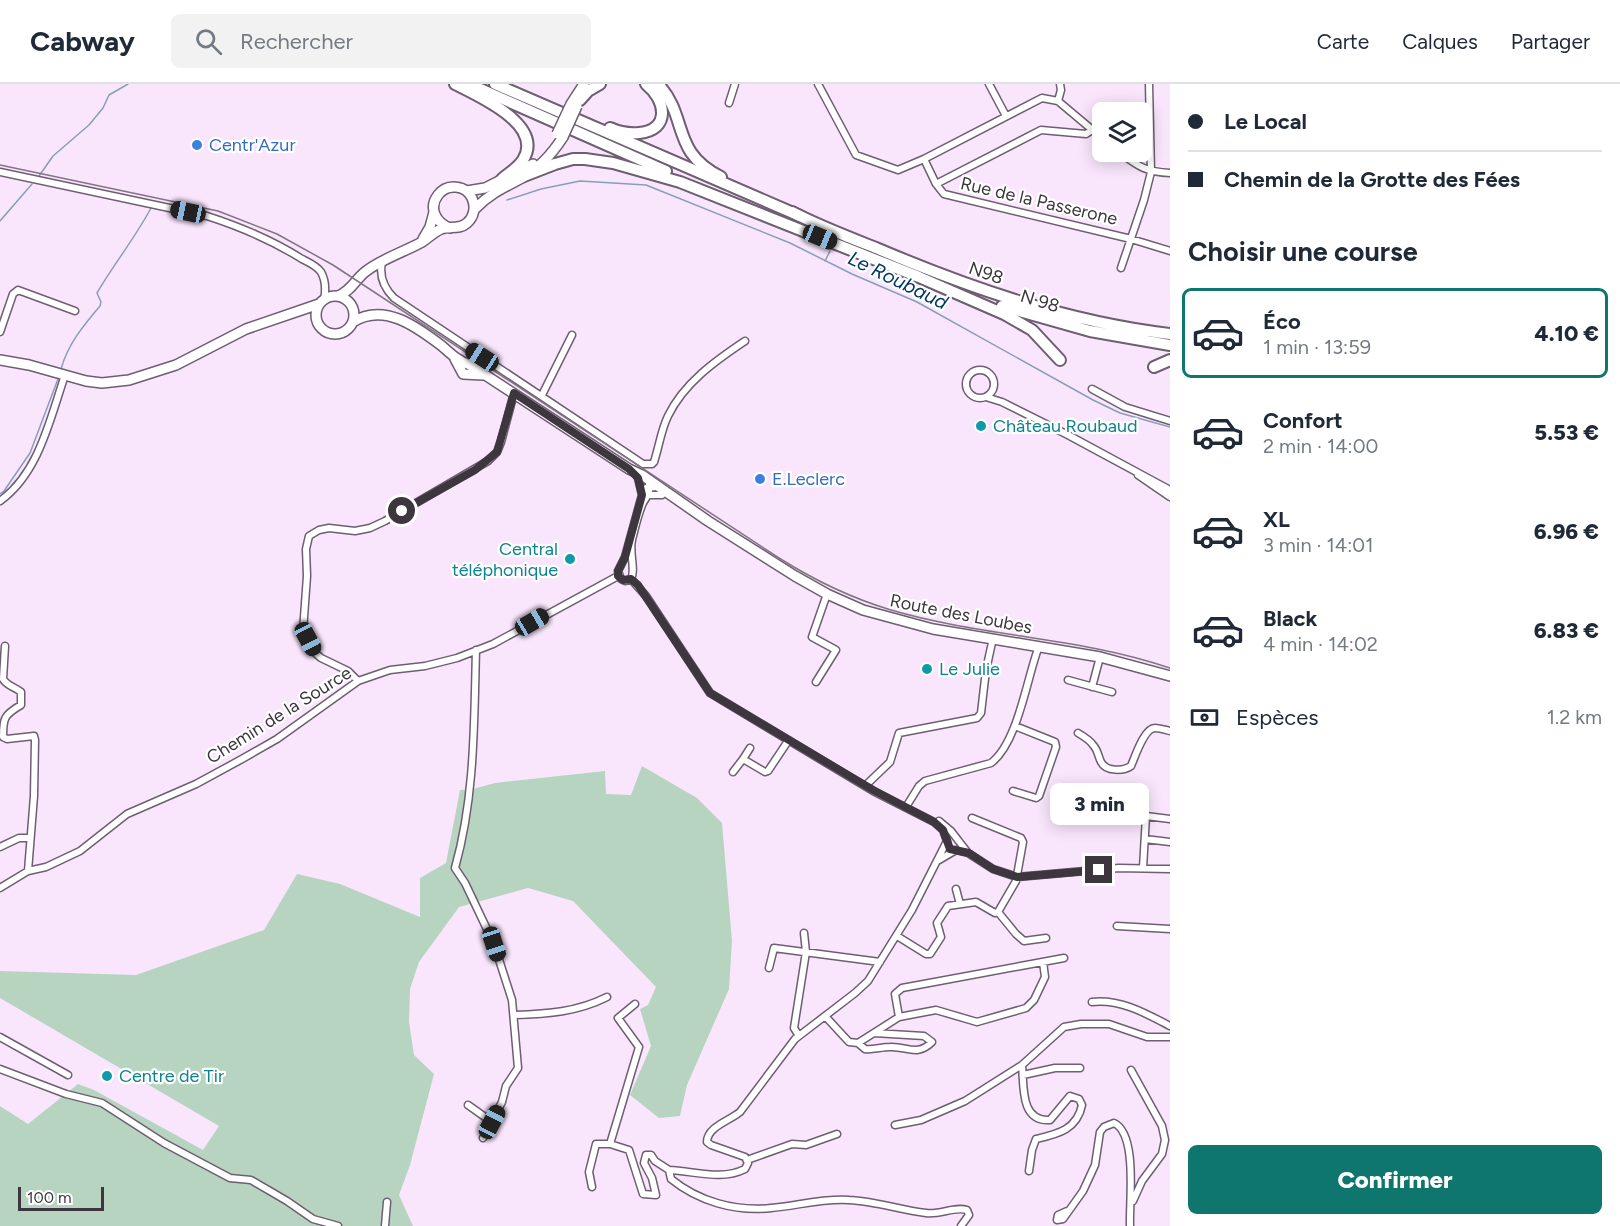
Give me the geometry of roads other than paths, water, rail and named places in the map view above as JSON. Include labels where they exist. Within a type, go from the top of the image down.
[{"type":"highway","points":[[455,84],[510,116],[525,133],[527,147],[524,159],[502,179]]},
{"type":"highway","points":[[469,84],[1026,325],[1060,360]]},
{"type":"highway","points":[[495,84],[800,216]]},
{"type":"highway","points":[[502,84],[581,118],[631,134],[648,130],[659,123],[662,117],[661,100],[647,84]]},
{"type":"highway","points":[[576,103],[588,91],[600,84]]},
{"type":"highway","points":[[658,84],[669,98],[686,147],[696,160],[716,175],[800,216]]},
{"type":"highway","points":[[524,176],[573,159],[613,163],[680,182],[842,246]]},
{"type":"highway","name":"N98","points":[[800,216],[916,265],[1018,301],[1106,324],[1170,334]]},
{"type":"highway","name":"N 98","points":[[919,278],[1025,314],[1119,337],[1170,345]]},
{"type":"highway","points":[[1154,366],[1170,360]]},
{"type":"main road","points":[[475,209],[496,191],[524,176],[547,159],[584,84]]},
{"type":"main road","points":[[576,103],[593,84]]},
{"type":"main road","points":[[420,243],[430,227],[435,201],[441,191],[457,187],[467,191],[485,188],[528,168],[560,136]]},
{"type":"main road","points":[[0,360],[102,383],[140,378],[176,365],[246,329],[337,296],[352,288],[366,271],[382,262],[420,243],[443,228],[456,228],[466,224],[475,209],[473,199],[467,191]]},
{"type":"main road","points":[[434,213],[440,222],[450,228]]},
{"type":"main road","points":[[352,288],[353,322]]},
{"type":"main road","points":[[337,296],[346,299],[352,306]]},
{"type":"main road","points":[[322,302],[317,311],[317,320],[322,329],[337,334],[369,314]]},
{"type":"main road","name":"Route des Loubes","points":[[352,306],[369,314],[387,315],[400,319],[439,344],[467,369],[484,375],[514,393],[629,469],[649,488],[708,521],[770,561],[828,594],[863,610],[907,623],[1100,657],[1170,677]]},
{"type":"main road","points":[[288,315],[304,314],[317,320]]},
{"type":"street","points":[[729,103],[735,84]]},
{"type":"street","points":[[818,84],[856,155],[898,170],[1042,98],[1058,101],[1092,130],[1086,134],[1041,130],[936,184]]},
{"type":"street","points":[[989,84],[1006,116]]},
{"type":"street","points":[[1058,101],[1060,84]]},
{"type":"street","points":[[1121,268],[1151,172],[1149,84]]},
{"type":"street","name":"Rue de la Passerone","points":[[924,159],[936,184],[944,194],[1131,238],[1170,251]]},
{"type":"street","points":[[1132,162],[1151,172],[1170,173]]},
{"type":"street","points":[[0,172],[207,216],[240,227],[282,246],[317,268],[322,275],[326,289],[322,302]]},
{"type":"street","points":[[382,262],[382,281],[394,298],[643,464],[648,465],[654,462],[668,415],[678,399],[710,366],[745,341]]},
{"type":"street","points":[[326,289],[337,296]]},
{"type":"street","points":[[0,332],[13,294],[18,290],[75,311]]},
{"type":"street","points":[[542,395],[573,335]]},
{"type":"street","points":[[1002,402],[997,396],[992,378],[986,372],[978,371],[969,378],[967,385],[969,392],[975,397],[986,397],[1002,402],[1170,490]]},
{"type":"street","points":[[0,501],[21,481],[33,462],[65,375]]},
{"type":"street","points":[[986,397],[992,392],[994,385]]},
{"type":"street","points":[[1092,389],[1125,407],[1170,421]]},
{"type":"street","points":[[358,681],[348,671],[321,658],[314,651],[303,631],[307,576],[306,549],[309,536],[319,530],[329,528],[355,531],[370,528],[475,470],[497,452],[514,393]]},
{"type":"street","points":[[1131,469],[1152,486],[1170,496]]},
{"type":"street","points":[[631,579],[623,580],[618,576],[649,488]]},
{"type":"street","points":[[631,579],[634,573],[630,559],[631,543],[649,488]]},
{"type":"street","points":[[620,567],[627,565],[632,568]]},
{"type":"street","name":"Chemin de la Source","points":[[0,888],[28,871],[46,867],[80,851],[127,814],[196,784],[277,739],[358,681],[390,670],[441,662],[493,644],[618,576]]},
{"type":"street","points":[[631,579],[656,610],[710,693],[865,786],[938,824],[943,830],[950,849],[956,845]]},
{"type":"street","points":[[816,682],[836,650],[812,637],[828,594]]},
{"type":"street","points":[[865,786],[890,762],[899,733],[977,718],[981,713],[986,670],[993,638]]},
{"type":"street","points":[[5,646],[3,679],[5,683],[16,687],[21,692],[21,705],[8,713],[3,721],[3,737],[7,739],[34,736],[35,740],[28,871]]},
{"type":"street","points":[[906,807],[919,786],[925,781],[991,763],[996,759],[1015,726],[1039,646]]},
{"type":"street","points":[[476,650],[475,728],[471,782],[455,868],[465,883],[494,944],[512,1000],[518,1068],[506,1086],[502,1102],[483,1138]]},
{"type":"street","points":[[1092,687],[1100,657]]},
{"type":"street","points":[[1068,680],[1112,692]]},
{"type":"street","points":[[1012,791],[1036,798],[1040,796],[1056,747],[1055,742],[1015,726]]},
{"type":"street","points":[[1078,733],[1092,742],[1098,751],[1102,765],[1122,770],[1131,766],[1146,732],[1154,727],[1170,731]]},
{"type":"street","points":[[743,759],[765,772],[768,771],[788,741]]},
{"type":"street","points":[[733,772],[750,748]]},
{"type":"street","points":[[914,811],[937,819],[956,845],[993,869],[1017,877],[1143,868],[1170,869]]},
{"type":"street","points":[[1118,813],[1170,819]]},
{"type":"street","points":[[1143,868],[1146,816]]},
{"type":"street","points":[[972,818],[1021,838],[1023,842],[1017,877],[998,912]]},
{"type":"street","points":[[747,1160],[745,1157],[711,1146],[707,1142],[707,1136],[711,1130],[731,1120],[740,1112],[799,1036],[868,981],[897,936],[951,837],[956,845]]},
{"type":"street","points":[[0,847],[19,838],[30,838]]},
{"type":"street","points":[[1145,839],[1170,842]]},
{"type":"street","points":[[938,860],[956,845]]},
{"type":"street","points":[[956,890],[960,904]]},
{"type":"street","points":[[897,936],[926,954],[930,954],[941,937],[937,922],[948,906],[976,902],[995,914],[998,912]]},
{"type":"street","points":[[998,912],[1024,941],[1047,938]]},
{"type":"street","points":[[1117,926],[1170,929]]},
{"type":"street","points":[[799,1036],[794,1026],[806,952],[804,933]]},
{"type":"street","points":[[769,968],[774,948],[880,962]]},
{"type":"street","points":[[898,1017],[896,994],[902,988],[1064,958]]},
{"type":"street","points":[[858,1043],[898,1017],[936,1010],[977,1022],[1026,1008],[1035,1000],[1045,976],[1043,962]]},
{"type":"street","points":[[514,1015],[568,1012],[608,997]]},
{"type":"street","points":[[1092,1002],[1108,1001],[1126,1005],[1170,1026]]},
{"type":"street","points":[[610,1144],[639,1047],[618,1018],[635,1004]]},
{"type":"street","points":[[825,1016],[849,1042],[858,1043],[865,1049],[893,1046],[911,1051],[925,1047],[932,1042],[924,1036],[874,1033]]},
{"type":"street","points":[[895,1125],[921,1120],[964,1101],[1022,1065],[1059,1029],[1069,1025],[1109,1024],[1147,1037],[1170,1037]]},
{"type":"street","points":[[0,1037],[68,1075]]},
{"type":"street","points":[[1022,1065],[1026,1106],[1036,1118],[1050,1120],[1070,1096],[1079,1099],[1082,1105],[1076,1122],[1071,1127],[1036,1139],[1029,1171]]},
{"type":"street","points":[[1023,1075],[1055,1068],[1080,1068]]},
{"type":"street","points":[[0,1069],[66,1094],[102,1103],[164,1143],[230,1178],[251,1180],[313,1219],[338,1226]]},
{"type":"street","points":[[1131,1070],[1162,1126],[1165,1140],[1162,1154],[1142,1181],[1131,1204]]},
{"type":"street","points":[[468,1105],[492,1122]]},
{"type":"street","points":[[1067,1211],[1083,1191],[1092,1174],[1100,1132],[1104,1127],[1114,1123],[1122,1128],[1131,1165],[1130,1226]]},
{"type":"street","points":[[747,1160],[792,1144],[806,1145],[837,1134]]},
{"type":"street","points":[[592,1187],[590,1172],[596,1144],[610,1144],[629,1150],[643,1194],[656,1195],[652,1178],[644,1163],[646,1155],[651,1155],[655,1161],[669,1170],[705,1175],[728,1174],[745,1169],[747,1160]]},
{"type":"street","points":[[669,1170],[671,1179],[699,1197],[716,1203],[767,1209],[848,1200],[879,1203],[926,1213],[940,1214],[967,1210],[969,1215],[961,1226]]},
{"type":"street","points":[[385,1226],[387,1202]]},
{"type":"waterway","points":[[39,176],[53,156],[89,125],[103,108],[109,95],[128,84]]},
{"type":"waterway","name":"Le Roubaud","points":[[507,200],[541,189],[580,181],[646,185],[790,243],[852,274],[917,302],[1120,413],[1170,427]]},
{"type":"waterway","points":[[0,221],[32,184]]},
{"type":"waterway","points":[[61,369],[72,343],[100,306],[101,302],[97,293],[151,208]]},
{"type":"waterway","points":[[825,261],[830,251]]},
{"type":"waterway","points":[[0,494],[30,453],[58,379]]},
{"type":"railway","points":[[0,165],[218,211],[277,234],[333,265],[779,558],[847,594],[891,610],[926,619],[1101,650],[1170,668]]},
{"type":"place","name":"Centr'Azur","points":[[197,145]]},
{"type":"place","name":"Château Roubaud","points":[[981,426]]},
{"type":"place","name":"E.Leclerc","points":[[760,479]]},
{"type":"place","name":"Central téléphonique","points":[[570,559]]},
{"type":"place","name":"Le Julie","points":[[927,669]]},
{"type":"place","name":"Centre de Tir","points":[[107,1076]]}]
